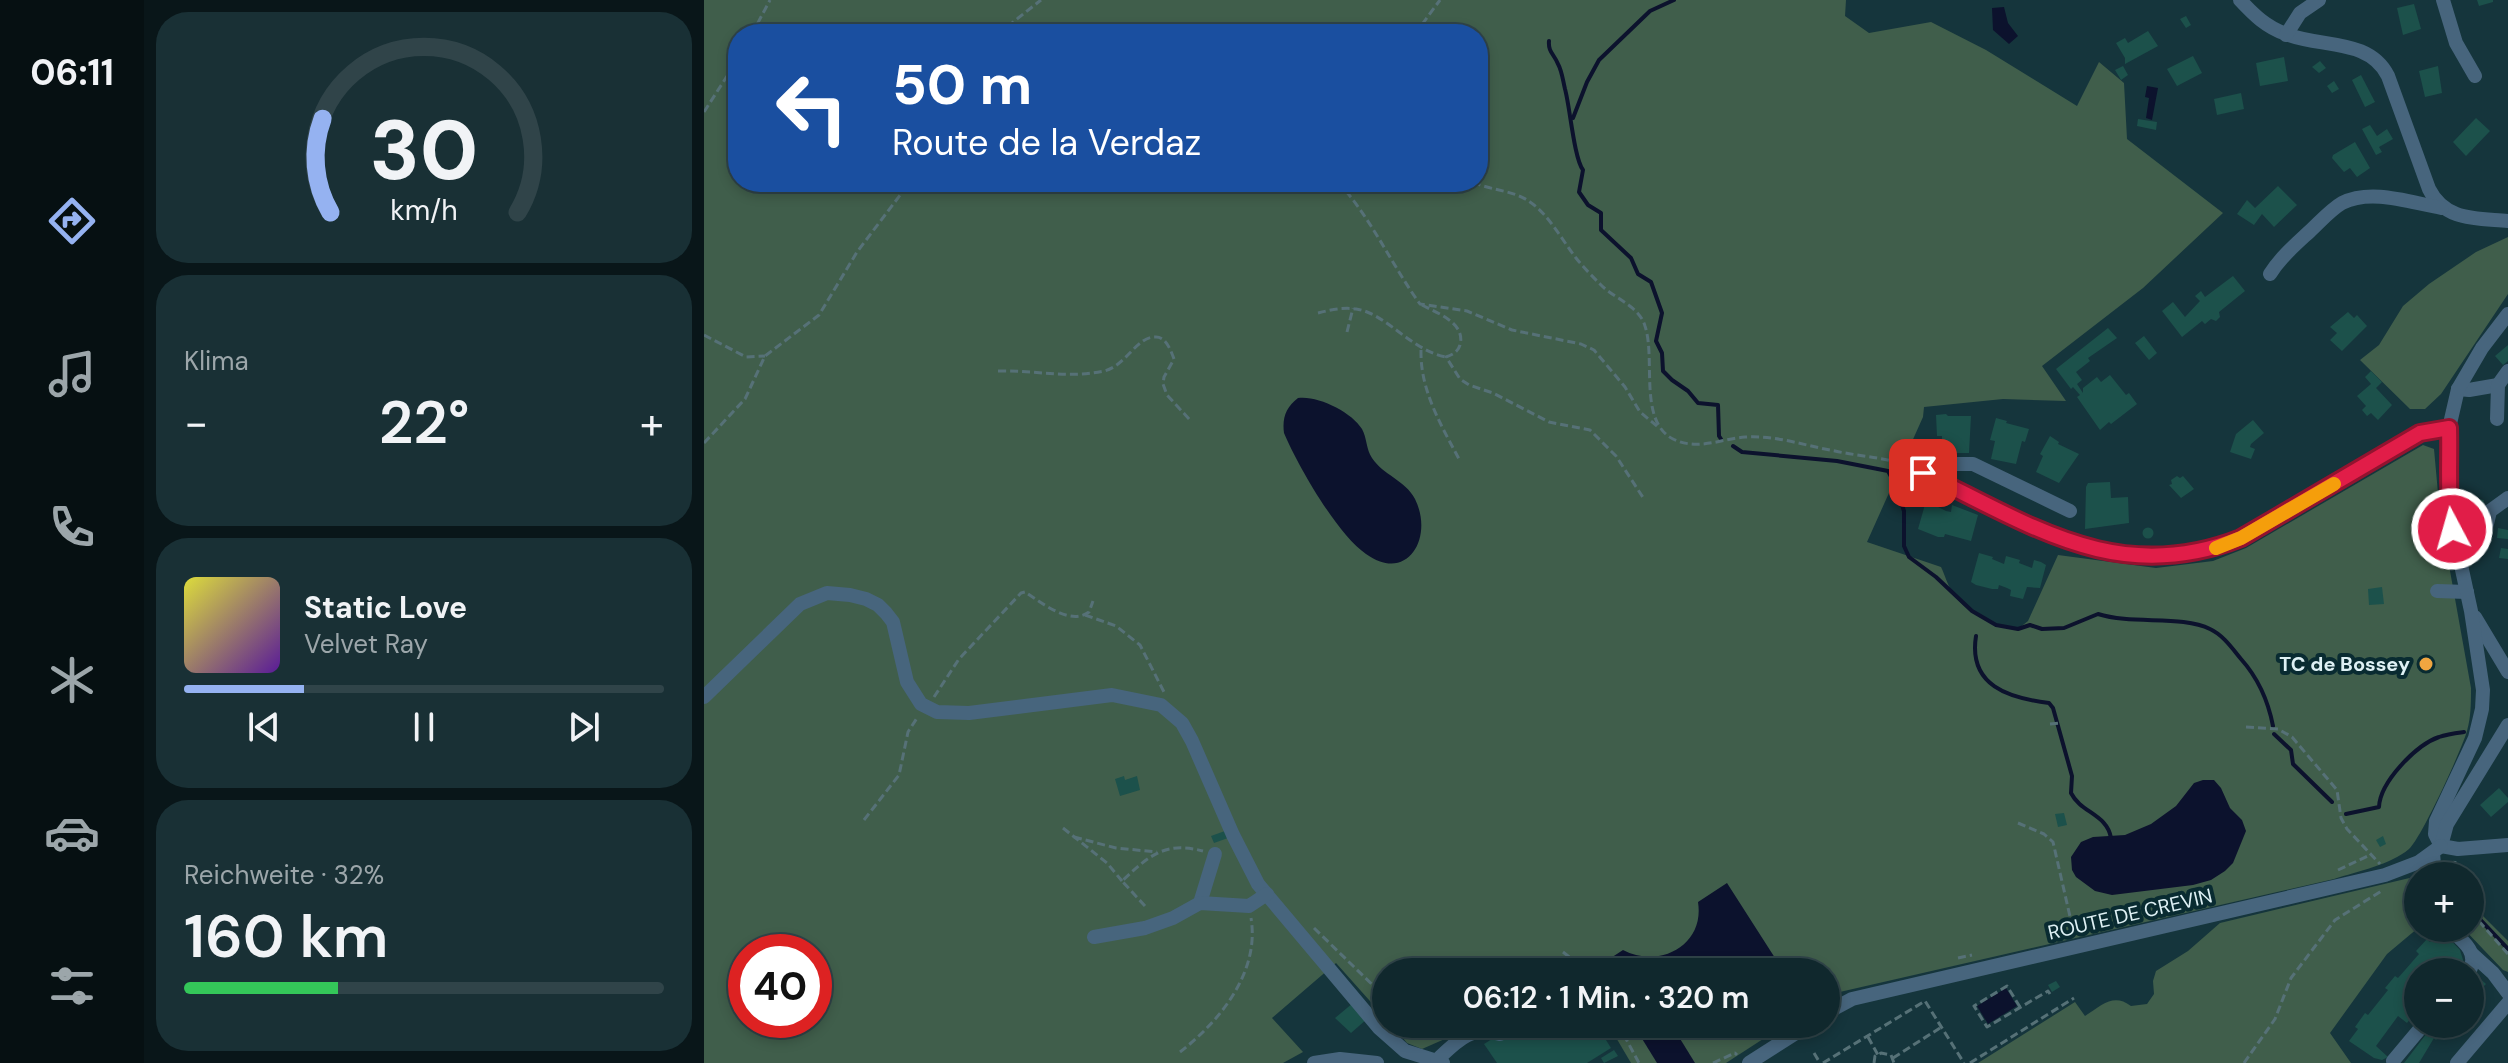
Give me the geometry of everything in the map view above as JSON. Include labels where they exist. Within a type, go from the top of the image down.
[{"type":"street","points":[[2240,0],[2256,18],[2286,35],[2366,51],[2383,66],[2429,189],[2442,208]]},
{"type":"street","points":[[2286,35],[2300,13],[2319,0]]},
{"type":"street","points":[[2443,0],[2456,43],[2475,76]]},
{"type":"street","points":[[2270,274],[2295,245],[2335,208],[2346,202],[2374,197],[2442,208],[2458,215],[2508,221]]},
{"type":"street","points":[[2436,862],[2436,821],[2475,738],[2483,690],[2447,487],[2451,466],[2449,428],[2458,389],[2482,348],[2508,314]]},
{"type":"street","points":[[2497,419],[2498,385],[2508,371]]},
{"type":"street","points":[[2458,389],[2498,385]]},
{"type":"street","points":[[1926,474],[2072,544],[2113,554],[2179,556],[2211,550],[2241,538],[2420,433],[2449,428]]},
{"type":"street","points":[[1926,474],[1956,464],[1973,464],[2070,511]]},
{"type":"street","points":[[2458,557],[2479,546],[2485,535],[2490,511],[2508,498]]},
{"type":"street","points":[[2437,591],[2467,592]]},
{"type":"street","points":[[704,697],[800,604],[827,593],[866,599],[886,613],[893,622],[907,682],[921,704],[930,709],[969,713],[1112,695],[1161,705],[1182,723],[1192,741],[1258,884],[1379,1028],[1405,1051],[1440,1061],[1465,1038]]},
{"type":"street","points":[[2471,611],[2508,672]]},
{"type":"street","points":[[2437,850],[2447,824],[2508,725]]},
{"type":"street","points":[[2437,850],[2508,845]]},
{"type":"street","name":"ROUTE DE CREVIN","points":[[1840,1005],[1852,999],[2385,875],[2409,867],[2437,850]]},
{"type":"street","points":[[1200,903],[1215,854]]},
{"type":"street","points":[[1094,937],[1145,928],[1173,918],[1200,903],[1249,906],[1267,894]]},
{"type":"street","points":[[2463,942],[2469,947],[2472,958]]},
{"type":"street","points":[[2472,954],[2493,973],[2508,993]]},
{"type":"street","points":[[2457,1063],[2508,1003]]},
{"type":"street","points":[[1749,1063],[1788,1038]]},
{"type":"street","points":[[2393,1061],[2412,1038]]},
{"type":"street","points":[[1314,1063],[1340,1059],[1377,1063]]},
{"type":"path","points":[[757,24],[770,0]]},
{"type":"path","points":[[1011,24],[1041,0]]},
{"type":"path","points":[[1422,24],[1440,0]]},
{"type":"path","points":[[704,112],[728,75]]},
{"type":"path","points":[[1488,186],[1519,194],[1533,203],[1578,262],[1644,322],[1657,426]]},
{"type":"path","points":[[704,443],[745,399],[765,356],[819,315],[857,252],[902,192]]},
{"type":"path","points":[[1318,313],[1353,308],[1366,312],[1421,350],[1446,357],[1459,348],[1459,330],[1420,304],[1406,286],[1383,241],[1346,192]]},
{"type":"path","points":[[1420,304],[1467,311],[1512,330],[1581,344],[1594,350],[1625,387],[1640,412],[1673,439],[1704,445],[1746,437],[1798,442],[1896,461],[1926,474]]},
{"type":"path","points":[[1347,332],[1353,308]]},
{"type":"path","points":[[704,335],[746,357],[765,356]]},
{"type":"path","points":[[998,371],[1033,371],[1062,377],[1105,371],[1119,366],[1143,341],[1160,338],[1174,359],[1164,377],[1165,389],[1190,420]]},
{"type":"path","points":[[1421,350],[1421,364],[1431,403],[1459,459]]},
{"type":"path","points":[[1446,357],[1460,379],[1469,385],[1493,393],[1549,422],[1590,430],[1616,456],[1644,499]]},
{"type":"path","points":[[864,820],[899,775],[908,732],[915,719],[930,709],[937,690],[959,659],[1021,593],[1025,592],[1062,614],[1074,617],[1085,615],[1116,626],[1140,645],[1168,699]]},
{"type":"path","points":[[1085,615],[1093,601]]},
{"type":"path","points":[[2050,724],[2062,723]]},
{"type":"path","points":[[2018,823],[2044,834],[2053,842],[2074,934]]},
{"type":"path","points":[[1063,828],[1107,863],[1145,906]]},
{"type":"path","points":[[1074,837],[1124,849],[1159,852],[1187,849],[1215,854]]},
{"type":"path","points":[[1122,881],[1147,858],[1159,852]]},
{"type":"path","points":[[1180,1052],[1212,1025],[1244,973],[1253,941],[1249,906]]},
{"type":"path","points":[[1292,923],[1300,919],[1309,923],[1372,984]]},
{"type":"path","points":[[2484,924],[2508,954]]},
{"type":"path","points":[[1563,952],[1570,958]]},
{"type":"path","points":[[2020,1007],[2007,986],[1974,1006],[1987,1027],[2048,991],[2050,994]]},
{"type":"path","points":[[1970,1063],[2074,998]]},
{"type":"path","points":[[1814,1053],[1822,1063],[1925,1001],[1964,1063]]},
{"type":"path","points":[[1874,1063],[1878,1055],[1891,1055],[1893,1061],[1941,1027]]},
{"type":"path","points":[[1867,1036],[1878,1055]]},
{"type":"path","points":[[1626,1038],[1639,1063]]},
{"type":"path","points":[[1713,1063],[1735,1053],[1741,1063]]},
{"type":"green space","points":[[704,0],[1846,0],[1845,16],[1869,33],[1931,22],[1986,50],[2077,106],[2099,62],[2124,83],[2127,139],[2223,213],[2143,288],[2042,366],[2066,401],[2003,399],[1924,407],[1923,417],[1867,542],[1941,567],[1950,588],[1964,606],[1990,622],[2018,629],[2028,621],[2058,555],[2156,568],[2213,561],[2246,548],[2423,445],[2434,449],[2440,515],[2471,688],[2471,705],[2464,741],[2450,774],[2415,842],[2401,855],[2334,879],[1840,992],[1840,958],[1372,958],[1372,1003],[1336,963],[1272,1018],[1303,1052],[1283,1063],[704,1063]]},
{"type":"green space","points":[[2508,237],[2508,294],[2441,394],[2425,409],[2410,409],[2360,360],[2379,345],[2403,306],[2429,284],[2476,252]]},
{"type":"green space","points":[[2404,879],[2404,940],[2387,954],[2330,1033],[2351,1063],[1978,1063],[2075,1002],[2085,1016],[2114,1000],[2131,1006],[2147,1004],[2154,994],[2156,971],[2188,951],[2220,923]]},
{"type":"green space","points":[[2484,917],[2508,941],[2508,972],[2476,942],[2484,942]]},
{"type":"green space","points":[[1403,1038],[1447,1038],[1422,1049]]},
{"type":"green space","points":[[1616,1038],[1764,1038],[1726,1063],[1631,1063]]},
{"type":"water","points":[[2004,7],[2008,23],[2018,36],[2009,44],[1993,30],[1992,8]]},
{"type":"water","points":[[2147,86],[2158,88],[2152,120],[2146,118]]},
{"type":"water","points":[[1298,398],[1324,402],[1350,417],[1362,429],[1370,455],[1377,464],[1411,492],[1420,514],[1421,528],[1419,541],[1405,560],[1381,562],[1366,554],[1343,531],[1319,498],[1284,433],[1286,413]]},
{"type":"water","points":[[2214,780],[2221,788],[2246,831],[2233,863],[2225,871],[2211,880],[2193,885],[2112,895],[2095,891],[2076,877],[2071,857],[2081,842],[2093,837],[2125,835],[2151,824],[2176,806],[2194,783]]},
{"type":"water","points":[[1727,883],[1775,958],[1611,958],[1623,950],[1650,957],[1676,950],[1687,942],[1694,931],[1698,902]]},
{"type":"water","points":[[2006,988],[2017,1006],[1988,1024],[1977,1006]]},
{"type":"water","points":[[1642,1038],[1680,1038],[1695,1063],[1657,1063]]},
{"type":"building","points":[[2477,0],[2493,0],[2493,2],[2479,6]]},
{"type":"building","points":[[2414,4],[2421,29],[2403,35],[2397,8]]},
{"type":"building","points":[[2186,16],[2191,25],[2186,28],[2180,19]]},
{"type":"building","points":[[2148,31],[2158,46],[2125,64],[2116,43],[2125,38],[2128,43]]},
{"type":"building","points":[[2193,56],[2202,73],[2177,86],[2167,69]]},
{"type":"building","points":[[2284,57],[2288,81],[2260,86],[2256,63]]},
{"type":"building","points":[[2320,61],[2326,68],[2319,73],[2312,67]]},
{"type":"building","points":[[2123,66],[2128,75],[2121,80],[2115,70]]},
{"type":"building","points":[[2438,66],[2442,93],[2425,97],[2419,71]]},
{"type":"building","points":[[2361,75],[2375,102],[2365,107],[2352,80]]},
{"type":"building","points":[[2334,81],[2339,89],[2332,93],[2327,86]]},
{"type":"building","points":[[2241,93],[2244,109],[2217,115],[2214,99]]},
{"type":"building","points":[[2476,118],[2490,131],[2466,156],[2453,142]]},
{"type":"building","points":[[2138,119],[2157,122],[2156,130],[2137,126]]},
{"type":"building","points":[[2370,125],[2377,136],[2387,129],[2393,139],[2379,147],[2382,152],[2376,155],[2362,129]]},
{"type":"building","points":[[2355,142],[2370,168],[2357,177],[2350,168],[2344,172],[2332,158]]},
{"type":"building","points":[[2278,186],[2297,205],[2274,227],[2262,214],[2254,225],[2237,214],[2247,200],[2255,208]]},
{"type":"building","points":[[2233,276],[2245,291],[2219,312],[2220,317],[2216,321],[2211,319],[2205,324],[2202,321],[2182,337],[2162,311],[2173,302],[2185,317],[2200,301],[2195,296],[2201,291],[2205,297]]},
{"type":"building","points":[[2348,312],[2354,318],[2357,315],[2367,326],[2342,351],[2330,340],[2337,333],[2330,327]]},
{"type":"building","points":[[2108,328],[2117,338],[2088,358],[2090,361],[2076,372],[2082,380],[2077,384],[2083,393],[2083,388],[2097,377],[2101,382],[2110,375],[2137,404],[2100,430],[2077,397],[2080,395],[2073,387],[2071,389],[2056,369]]},
{"type":"building","points":[[2144,336],[2157,353],[2149,360],[2135,343]]},
{"type":"building","points":[[2508,345],[2508,361],[2503,365],[2495,356]]},
{"type":"building","points":[[2371,371],[2382,382],[2376,388],[2392,405],[2378,420],[2371,413],[2367,416],[2362,410],[2366,406],[2357,396],[2371,384],[2365,377]]},
{"type":"building","points":[[1936,415],[1971,416],[1969,453],[1942,453],[1942,436],[1937,436]]},
{"type":"building","points":[[1996,418],[2029,429],[2016,464],[1991,459],[1995,441],[1990,440]]},
{"type":"building","points":[[2253,420],[2264,433],[2251,444],[2250,447],[2255,449],[2251,459],[2230,452],[2236,434]]},
{"type":"building","points":[[2050,436],[2058,444],[2079,454],[2059,483],[2036,472],[2043,456],[2040,454]]},
{"type":"building","points":[[2177,476],[2183,476],[2194,489],[2181,498],[2169,485]]},
{"type":"building","points":[[2110,482],[2111,498],[2128,497],[2129,523],[2085,529],[2088,483]]},
{"type":"building","points":[[2470,498],[2484,500],[2480,528],[2467,526]]},
{"type":"building","points":[[1926,501],[1939,504],[1938,507],[1946,511],[1951,512],[1952,505],[1978,515],[1971,541],[1945,534],[1938,537],[1918,529]]},
{"type":"building","points":[[2148,528],[2153,533],[2148,538],[2143,533]]},
{"type":"building","points":[[2498,528],[2508,530],[2508,539],[2497,538]]},
{"type":"building","points":[[2501,548],[2508,549],[2508,559],[2499,558]]},
{"type":"building","points":[[1979,553],[2004,564],[2006,556],[2032,568],[2034,560],[2041,562],[2046,565],[2040,588],[2027,587],[2023,599],[2010,596],[2011,590],[1999,585],[1998,589],[1992,589],[1976,585],[1971,582]]},
{"type":"building","points":[[2382,587],[2384,604],[2369,605],[2368,589]]},
{"type":"building","points":[[1124,776],[1125,780],[1137,776],[1140,790],[1120,796],[1115,779]]},
{"type":"building","points":[[2499,788],[2508,802],[2491,817],[2480,805]]},
{"type":"building","points":[[2064,813],[2067,825],[2058,827],[2055,814]]},
{"type":"building","points":[[1225,831],[1228,838],[1214,843],[1211,836]]},
{"type":"building","points":[[2383,836],[2386,844],[2380,847],[2376,840]]},
{"type":"building","points":[[2424,942],[2452,942],[2462,958],[2416,958],[2419,954],[2416,951]]},
{"type":"building","points":[[2404,971],[2404,1021],[2398,1016],[2376,1046],[2388,1057],[2382,1060],[2349,1041],[2365,1013],[2368,1015],[2395,976],[2398,978]]},
{"type":"building","points":[[2056,981],[2060,987],[2052,992],[2048,985]]},
{"type":"building","points":[[1353,1003],[1367,1019],[1351,1033],[1335,1018]]},
{"type":"building","points":[[1494,1038],[1605,1038],[1611,1048],[1587,1063],[1497,1063],[1484,1044]]},
{"type":"building","points":[[2423,1038],[2434,1038],[2419,1063],[2404,1063]]},
{"type":"building","points":[[1614,1050],[1618,1056],[1604,1063],[1601,1058]]},
{"type":"waterway","points":[[1573,118],[1599,60],[1650,11],[1674,0]]},
{"type":"waterway","points":[[1549,41],[1561,73],[1577,155],[1583,170],[1579,192],[1588,205],[1601,213],[1601,230],[1631,258],[1638,274],[1651,282],[1662,313],[1656,341],[1662,353],[1663,371],[1698,403],[1718,405],[1721,439]]},
{"type":"waterway","points":[[1733,446],[1742,452],[1837,461],[1888,471],[1904,511],[1904,546],[1909,557],[1972,611],[1996,625],[2018,629],[2030,625],[2042,629],[2064,628],[2098,614],[2126,619],[2185,622],[2210,629],[2227,642],[2252,674],[2265,698],[2273,726]]},
{"type":"waterway","points":[[1976,636],[1975,653],[1978,667],[1985,678],[2006,693],[2049,703],[2053,708],[2072,776],[2071,793],[2075,800],[2099,818],[2109,830],[2111,838]]},
{"type":"waterway","points":[[2346,814],[2379,807],[2392,776],[2410,756],[2430,741],[2464,732]]},
{"type":"waterway","points":[[2274,734],[2291,750],[2293,764],[2332,802]]},
{"type":"waterway","points":[[2484,924],[2508,949]]},
{"type":"slow traffic","points":[[2216,548],[2241,538],[2334,484]]},
{"type":"place","name":"TC de Bossey","points":[[2426,664]]},
{"type":"route","points":[[1923,473],[2072,544],[2113,554],[2179,556],[2211,550],[2256,531],[2420,433],[2449,428],[2451,466],[2447,487],[2452,529]]}]
